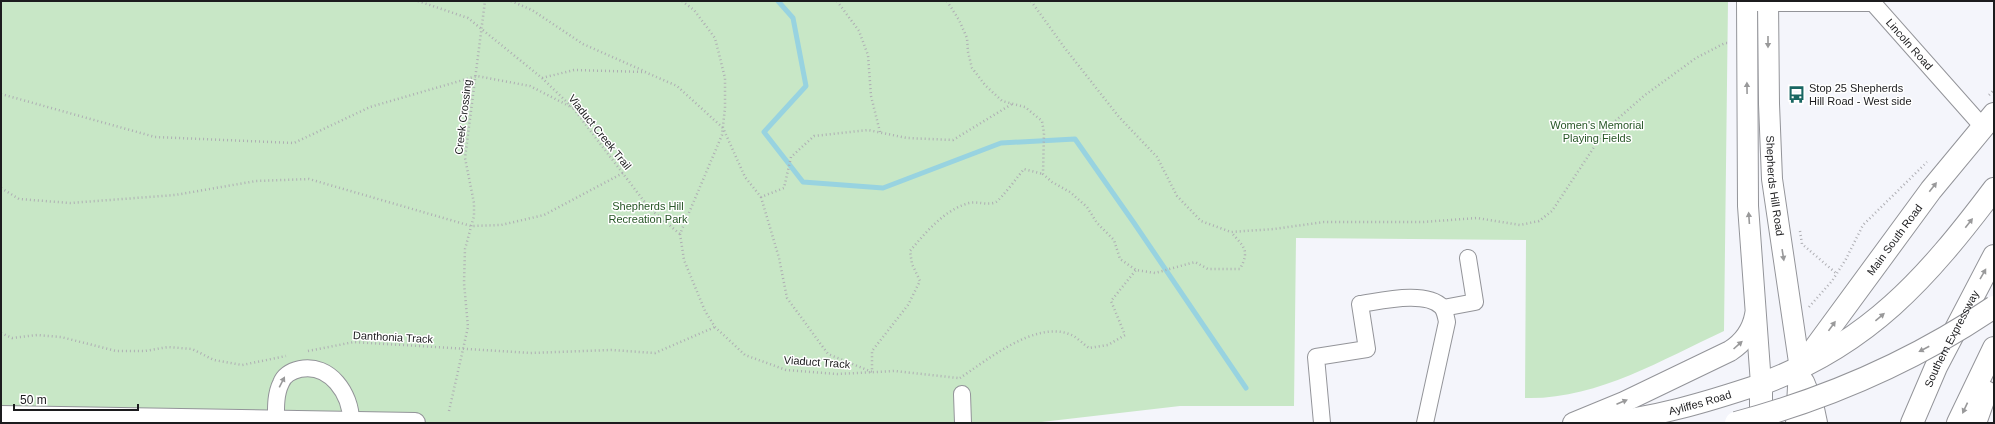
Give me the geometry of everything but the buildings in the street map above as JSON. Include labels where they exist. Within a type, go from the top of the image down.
[{"type":"highway","name":"Main South Road","points":[[1800,372],[1983,118]]},
{"type":"highway","name":"Ayliffes Road","points":[[1761,384],[1800,372],[1862,331],[1897,302],[1942,256],[1994,190]]},
{"type":"highway","name":"Southern Expressway","points":[[1912,423],[1936,367],[1994,256]]},
{"type":"highway","points":[[1736,423],[1796,404],[1881,370],[1935,343],[1994,307]]},
{"type":"highway","points":[[1958,423],[1994,348]]},
{"type":"highway","points":[[1975,423],[1994,370]]},
{"type":"highway","points":[[1797,423],[1800,372]]},
{"type":"highway","points":[[1800,372],[1812,404],[1816,423]]},
{"type":"highway","points":[[1761,384],[1761,423]]},
{"type":"main road","name":"Shepherds Hill Road","points":[[1747,2],[1746,44],[1748,206],[1761,384]]},
{"type":"main road","name":"Shepherds Hill Road","points":[[1768,2],[1769,104],[1772,179],[1800,372]]},
{"type":"main road","points":[[1573,423],[1624,402],[1730,351],[1740,344],[1748,334],[1756,312]]},
{"type":"main road","points":[[1774,423],[1789,403],[1800,372]]},
{"type":"main road","name":"Ayliffes Road","points":[[1597,423],[1627,420],[1673,411],[1761,384]]},
{"type":"main road","points":[[1,416],[415,423]]},
{"type":"street","name":"Lincoln Road","points":[[1747,2],[1874,2],[1983,118]]},
{"type":"street","points":[[1443,308],[1475,302],[1468,258]]},
{"type":"street","points":[[1322,423],[1316,357],[1367,349],[1360,304],[1406,298],[1432,300],[1443,308],[1447,322],[1425,423]]},
{"type":"street","points":[[276,421],[277,395],[281,383],[290,373],[306,368],[327,373],[333,378],[348,401],[351,409],[351,421]]},
{"type":"street","points":[[961,386],[963,423]]},
{"type":"path","name":"Viaduct Creek Trail","points":[[418,1],[468,18],[542,78],[573,108],[650,209],[680,234]]},
{"type":"path","name":"Creek Crossing","points":[[448,411],[468,326],[464,283],[465,249],[471,226],[474,203],[465,158],[477,76],[485,1]]},
{"type":"path","points":[[511,1],[532,10],[583,44],[677,86],[723,128],[745,177],[761,197],[779,258],[787,298],[828,354],[872,372],[872,351],[908,305],[920,281],[912,264],[910,251],[926,232],[948,213],[970,203],[984,204],[997,201],[1024,169],[1043,174],[1052,182],[1070,192],[1087,207],[1097,223],[1114,240],[1120,259],[1136,270],[1155,273],[1176,269],[1195,262],[1208,269],[1240,269],[1246,258],[1246,250],[1231,232]]},
{"type":"path","points":[[680,234],[722,135],[725,78],[715,38],[694,10],[682,1]]},
{"type":"path","points":[[837,1],[859,31],[868,56],[871,96],[880,132]]},
{"type":"path","points":[[946,1],[959,20],[967,38],[968,52],[972,68],[985,85],[1002,101],[1025,108],[1042,121],[1044,133],[1042,150],[1043,174]]},
{"type":"path","points":[[1031,1],[1119,117],[1157,157],[1177,196],[1201,221],[1231,232],[1324,222],[1423,222],[1477,218],[1520,224],[1539,221],[1552,211],[1606,128],[1645,95],[1696,58],[1725,43],[1746,44]]},
{"type":"path","points":[[542,78],[574,70],[645,72]]},
{"type":"path","points":[[1,94],[155,137],[294,143],[370,107],[477,76],[530,86],[573,108]]},
{"type":"path","points":[[1983,118],[1994,90]]},
{"type":"path","points":[[761,197],[784,188],[791,157],[814,136],[868,130],[907,138],[953,140],[1012,104]]},
{"type":"path","points":[[1829,285],[1837,274],[1863,225],[1930,160]]},
{"type":"path","points":[[1,188],[19,199],[70,203],[175,195],[256,181],[309,179],[471,226],[501,225],[544,215],[623,173]]},
{"type":"path","points":[[1799,229],[1802,244],[1837,274]]},
{"type":"path","name":"Viaduct Track","points":[[680,234],[684,260],[705,310],[715,327],[745,355],[786,370],[837,374],[895,371],[961,386]]},
{"type":"path","points":[[961,386],[1012,343],[1029,337],[1053,331],[1070,334],[1089,348],[1108,345],[1125,335],[1111,301],[1136,270]]},
{"type":"path","name":"Danthonia Track","points":[[302,352],[354,342],[530,354],[611,350],[655,353],[715,327]]},
{"type":"path","points":[[1,333],[12,338],[37,335],[61,337],[116,351],[144,351],[168,347],[192,349],[214,360],[242,365],[287,356]]},
{"type":"green space","name":"Shepherds Hill Recreation Park","points":[[1,1],[1728,1],[1724,331],[1628,376],[1603,385],[1551,397],[1525,398],[1526,240],[1296,238],[1294,406],[1180,406],[1033,423],[415,423],[1,415]]},
{"type":"waterway","points":[[778,1],[793,18],[806,86],[764,132],[803,182],[883,188],[1001,143],[1075,139],[1246,388]]},
{"type":"place","name":"Stop 25 Shepherds Hill Road - West side","points":[[1796,94]]},
{"type":"park label","name":"Women's Memorial Playing Fields","points":[[1597,131]]}]
